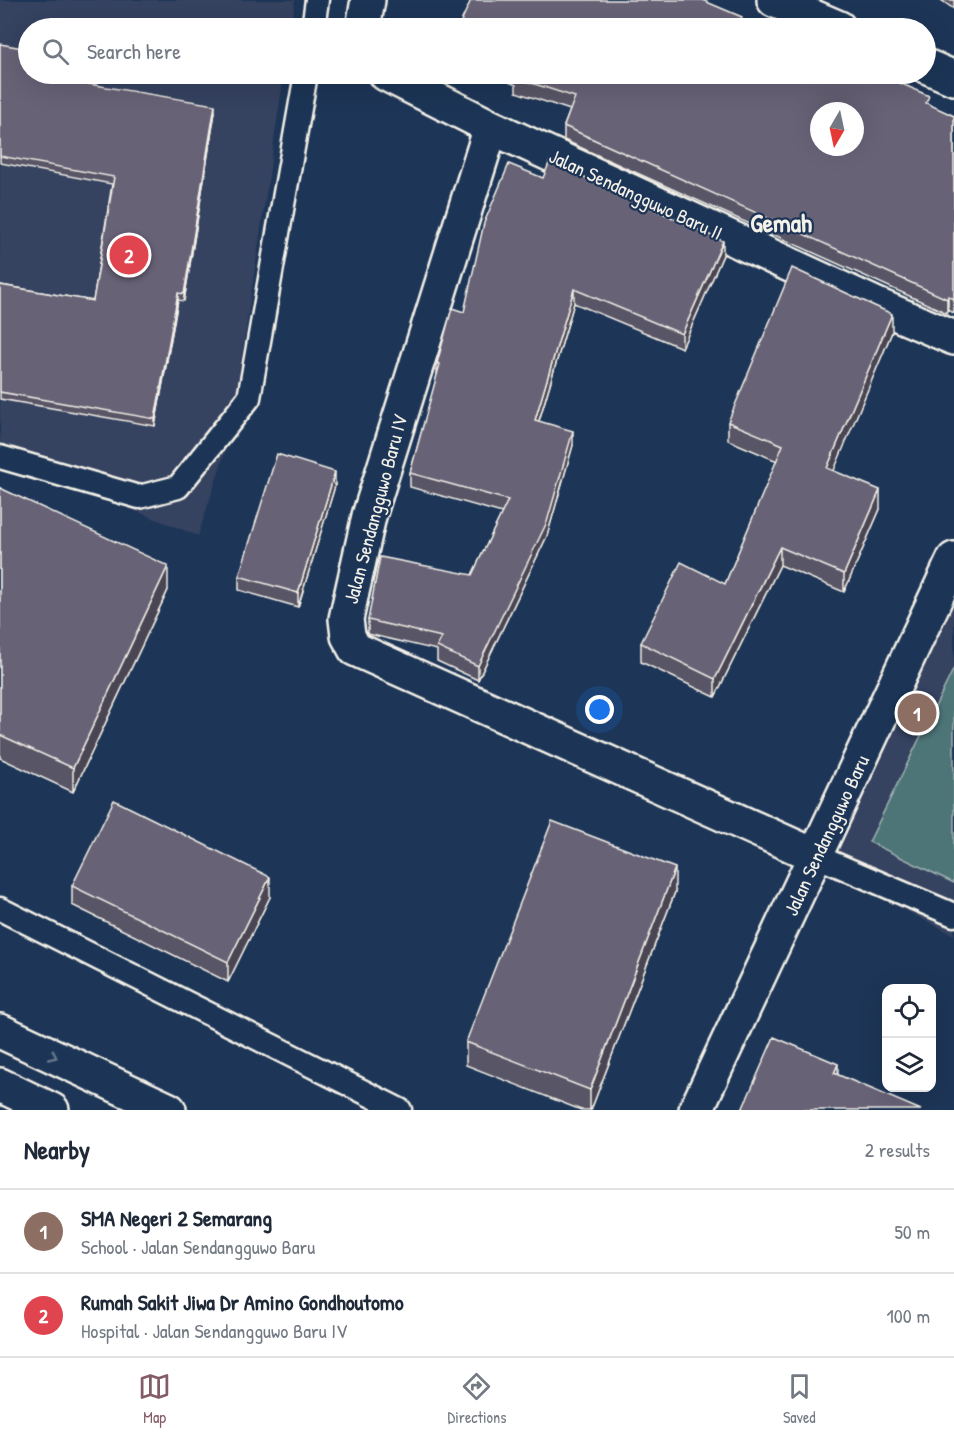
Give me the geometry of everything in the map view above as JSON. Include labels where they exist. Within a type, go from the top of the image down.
[{"type":"street","points":[[365,18],[368,0]]},
{"type":"street","points":[[774,0],[816,18]]},
{"type":"street","points":[[936,70],[954,78]]},
{"type":"street","name":"Jalan Sendangguwo Baru II","points":[[406,84],[490,127],[879,306],[954,338]]},
{"type":"street","name":"Jalan Sendangguwo Baru IV","points":[[490,127],[369,516],[346,619],[348,636],[355,649],[816,856]]},
{"type":"street","name":"Jalan Sendangguwo Baru","points":[[696,1110],[954,559]]},
{"type":"street","points":[[0,1031],[169,1110]]},
{"type":"street","points":[[0,1086],[52,1110]]},
{"type":"lane","points":[[314,18],[317,0]]},
{"type":"lane","points":[[0,457],[140,496],[178,487],[249,398],[304,84]]},
{"type":"lane","points":[[816,856],[954,915]]},
{"type":"lane","points":[[0,909],[400,1110]]},
{"type":"shaded area","points":[[0,0],[295,0],[292,18],[18,18],[18,84],[283,84],[230,437],[198,536],[0,457]]},
{"type":"shaded area","points":[[954,566],[954,935],[805,860]]},
{"type":"green space","points":[[954,668],[954,883],[869,842]]},
{"type":"building","points":[[471,0],[702,0],[742,17],[742,18],[463,18]]},
{"type":"building","points":[[0,44],[18,47],[18,84],[88,84],[215,105],[184,294],[178,293],[155,419],[0,392],[0,285],[93,301],[114,177],[0,156]]},
{"type":"building","points":[[535,84],[902,84],[929,96],[926,103],[954,116],[954,299],[948,296],[947,299],[564,126],[575,97]]},
{"type":"building","points":[[550,161],[723,241],[682,334],[574,289],[535,420],[573,431],[547,522],[478,666],[437,647],[442,637],[368,620],[380,557],[472,575],[508,500],[410,473],[440,364],[437,363],[452,308],[464,312],[484,223],[509,164],[543,178]]},
{"type":"building","points":[[792,268],[892,314],[827,468],[880,490],[844,574],[780,547],[715,679],[641,643],[681,562],[725,584],[783,445],[728,422]]},
{"type":"building","points":[[277,454],[335,472],[298,593],[239,576]]},
{"type":"building","points":[[0,488],[168,566],[73,768],[0,735]]},
{"type":"building","points":[[114,800],[270,877],[228,962],[72,886]]},
{"type":"building","points":[[552,821],[675,868],[590,1090],[466,1042]]},
{"type":"building","points":[[774,1037],[838,1064],[834,1073],[921,1110],[742,1110]]},
{"type":"place","name":"Rumah Sakit Jiwa Dr Amino Gondhoutomo","points":[[129,255]]},
{"type":"place","name":"SMA Negeri 2 Semarang","points":[[917,713]]},
{"type":"district","name":"Gemah","points":[[781,222]]}]
